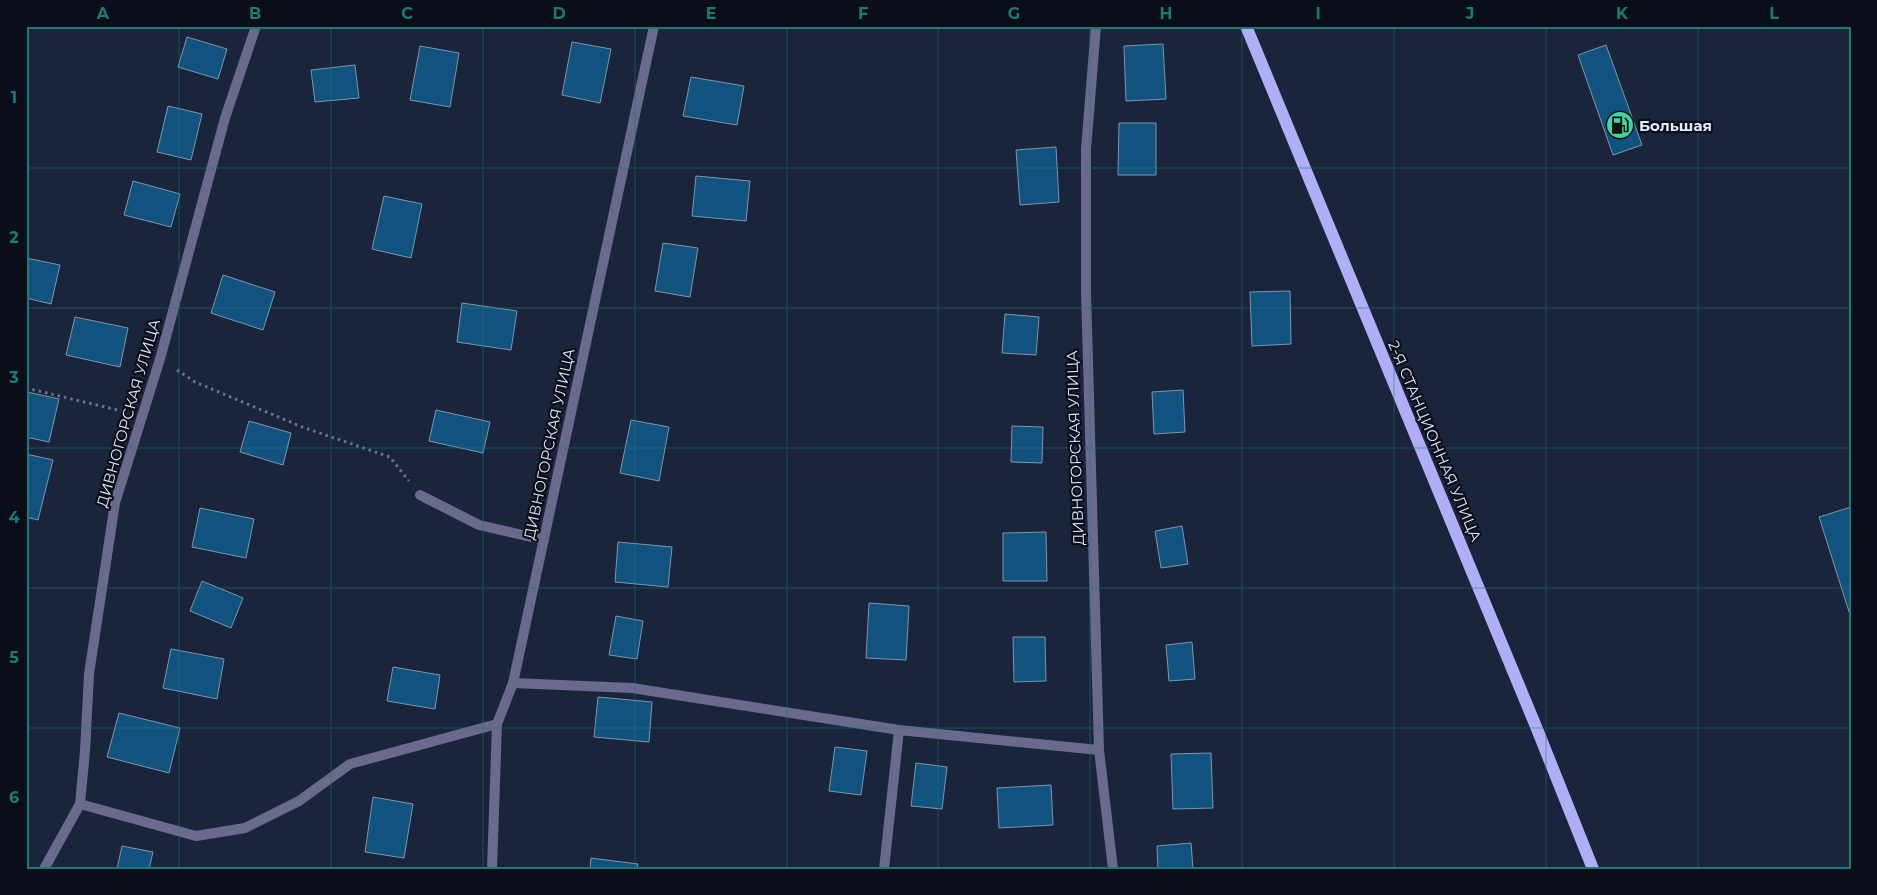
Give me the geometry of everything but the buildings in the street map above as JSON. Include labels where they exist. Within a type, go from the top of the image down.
[{"type":"main road","name":"2-Я СТАНЦИОННАЯ УЛИЦА","points":[[1246,26],[1593,869]]},
{"type":"street","name":"ДИВНОГОРСКАЯ УЛИЦА","points":[[44,869],[80,804],[85,752],[88,674],[116,503],[160,359],[225,118],[256,26]]},
{"type":"street","name":"ДИВНОГОРСКАЯ УЛИЦА","points":[[492,869],[497,724],[513,683],[654,26]]},
{"type":"street","name":"ДИВНОГОРСКАЯ УЛИЦА","points":[[1096,26],[1086,149],[1086,292],[1099,750],[1113,869]]},
{"type":"street","points":[[420,495],[479,525],[544,540]]},
{"type":"street","points":[[513,683],[632,688],[899,730],[1099,750]]},
{"type":"street","points":[[80,804],[196,836],[245,828],[299,801],[350,764],[497,724]]},
{"type":"street","points":[[884,869],[899,730]]},
{"type":"path","points":[[160,359],[195,382],[302,428],[390,457],[420,495]]},
{"type":"path","points":[[26,388],[142,417]]},
{"type":"place","name":"Большая","points":[[1620,125]]}]
